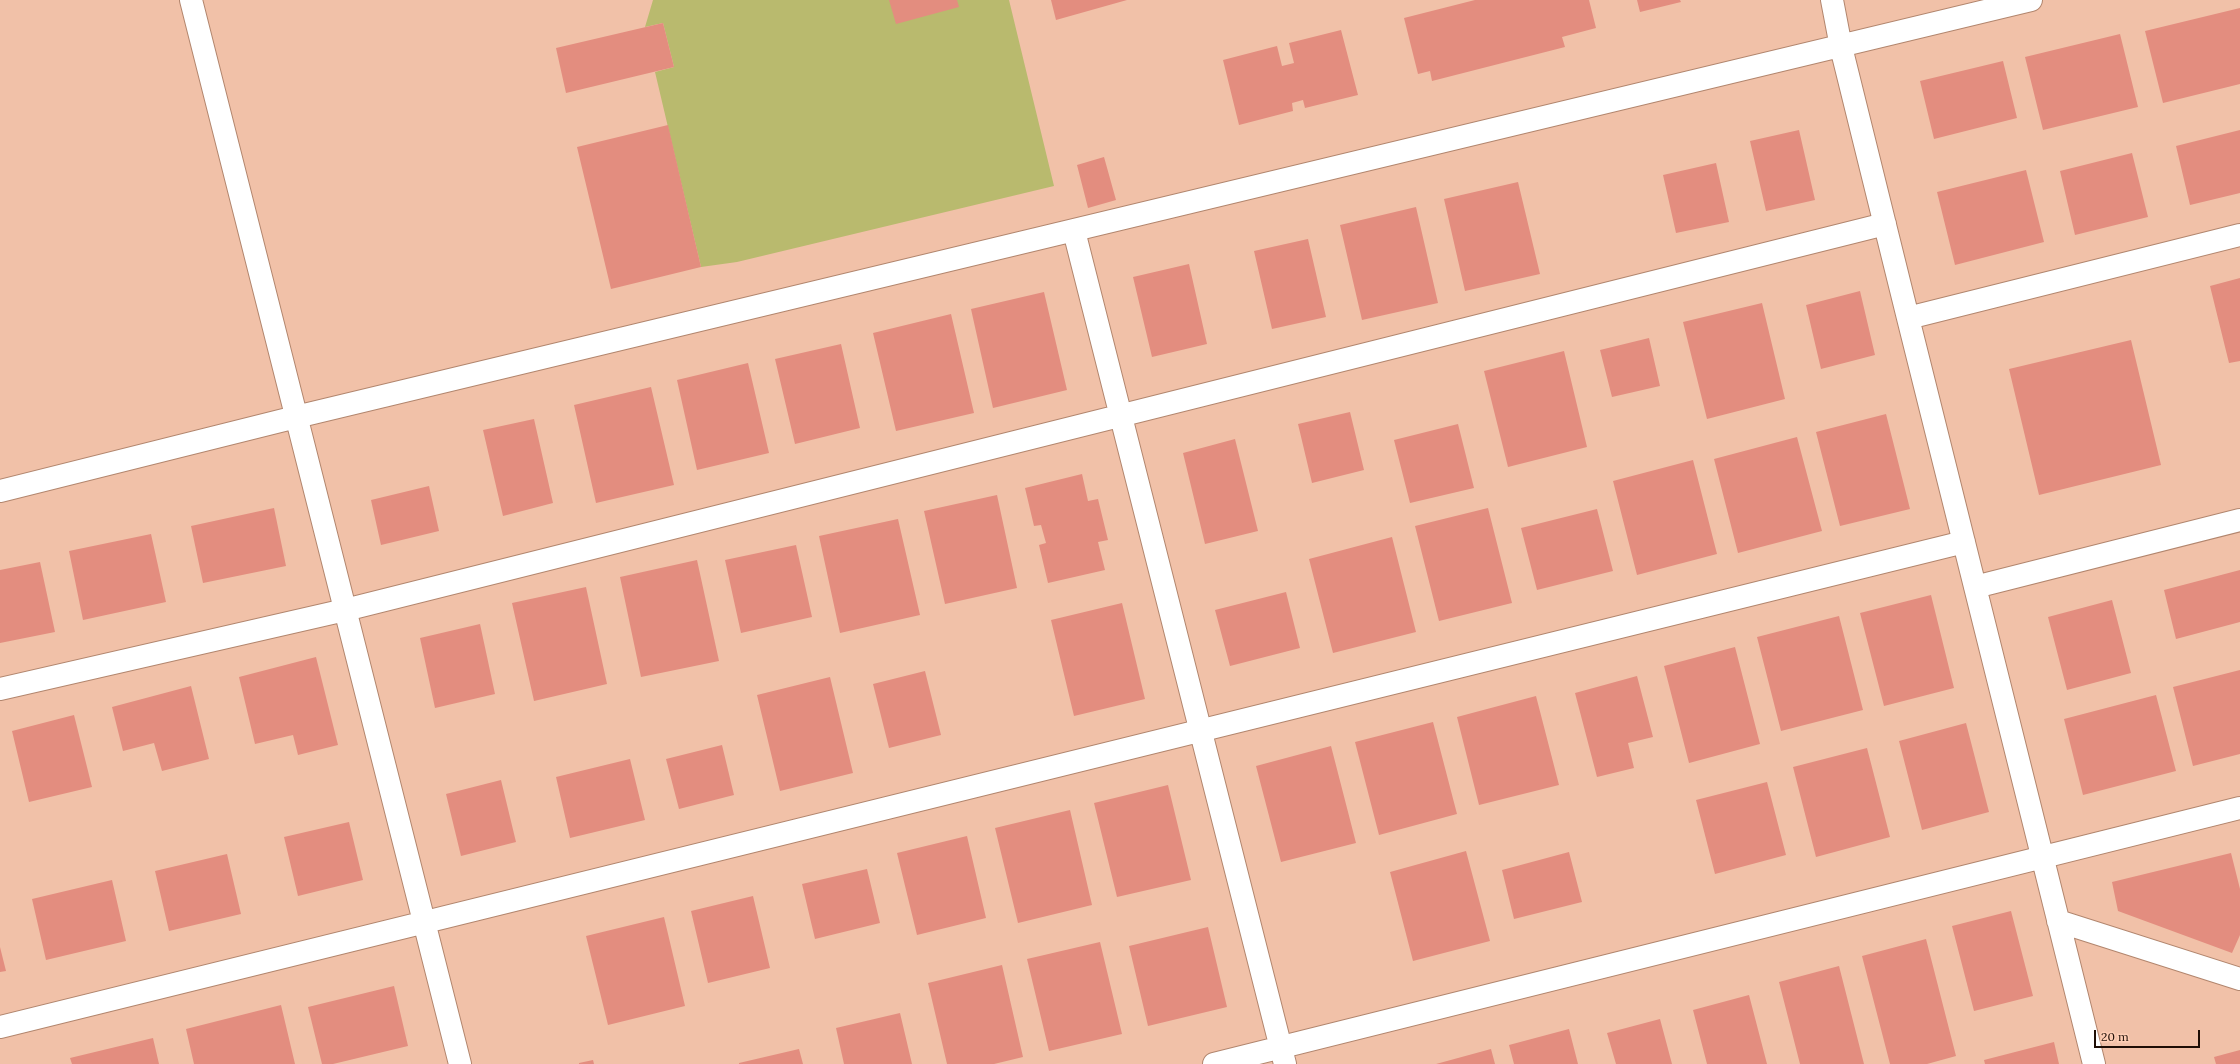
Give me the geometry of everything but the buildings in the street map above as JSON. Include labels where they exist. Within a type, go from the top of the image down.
[{"type":"street","points":[[191,0],[460,1064]]},
{"type":"street","points":[[1832,0],[1841,47],[2094,1064]]},
{"type":"street","points":[[0,491],[296,417],[1841,47],[2031,0]]},
{"type":"street","points":[[0,689],[345,610],[1885,224]]},
{"type":"street","points":[[1074,230],[1283,1056]]},
{"type":"street","points":[[1908,318],[2240,235]]},
{"type":"street","points":[[1975,587],[2240,520]]},
{"type":"street","points":[[0,1026],[1964,542]]},
{"type":"street","points":[[1214,1064],[1283,1056],[2042,857],[2240,808]]},
{"type":"street","points":[[2058,921],[2240,979]]},
{"type":"shaded area","points":[[653,0],[1009,0],[1054,186],[737,262],[701,267],[655,72],[674,67],[663,23],[645,27]]}]
